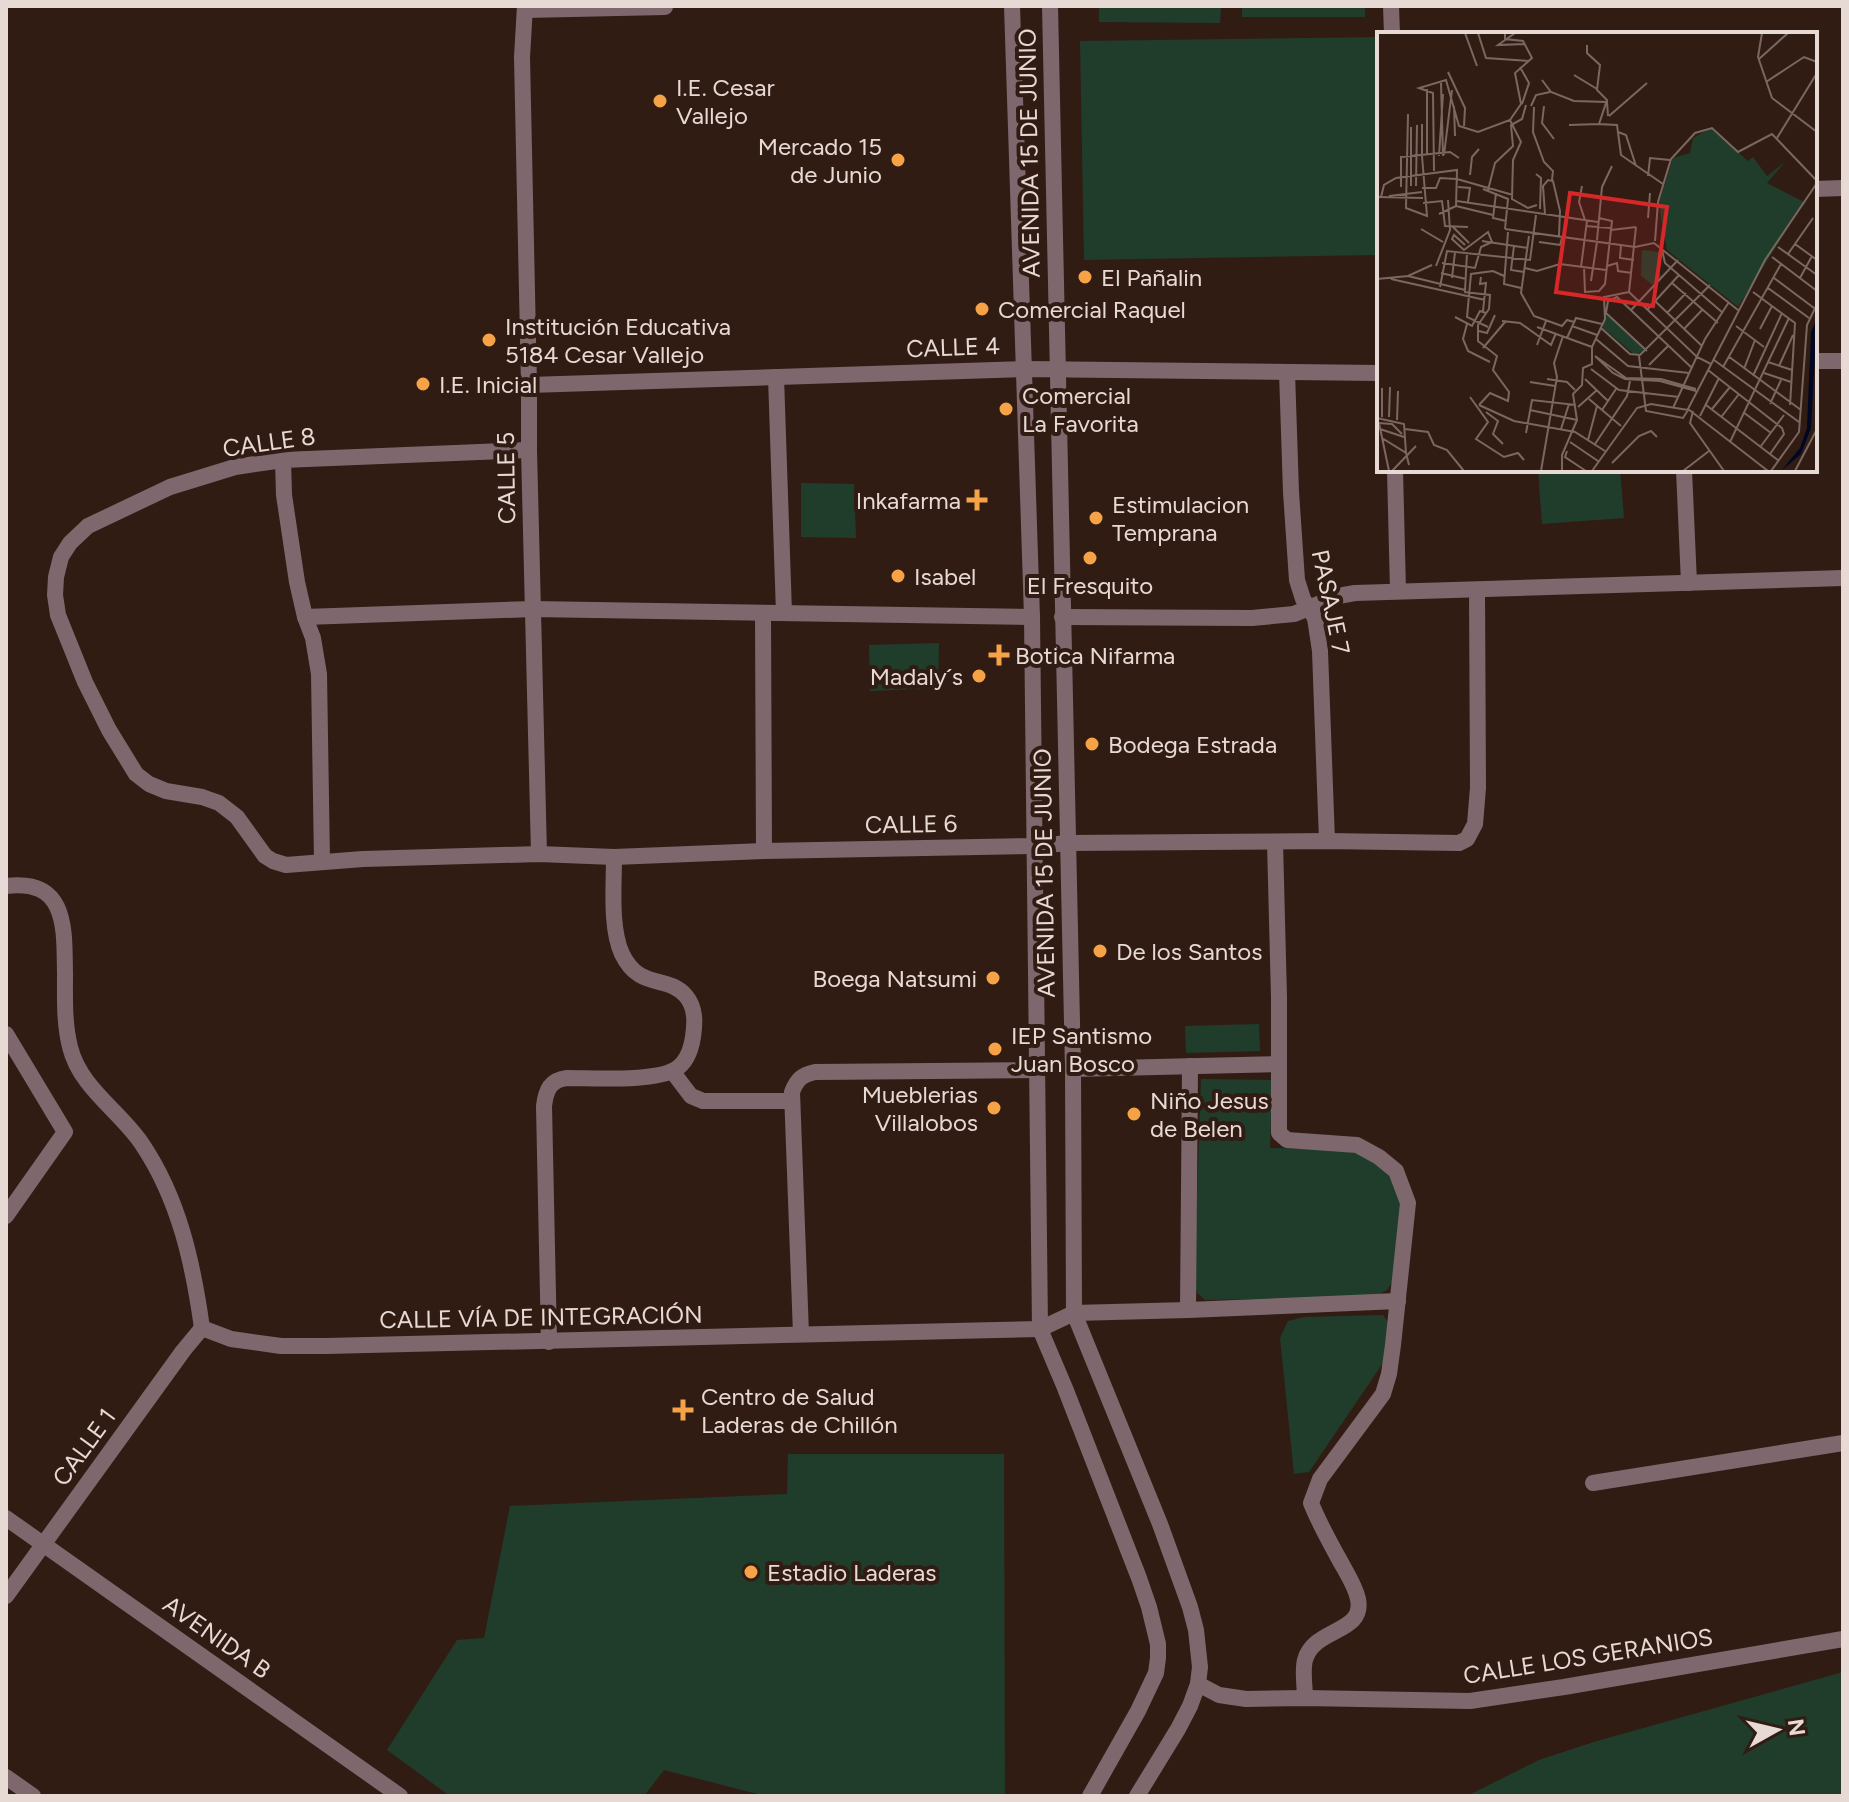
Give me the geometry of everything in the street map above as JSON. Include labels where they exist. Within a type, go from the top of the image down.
[{"type":"street","name":"AVENIDA 15 DE JUNIO","points":[[1012,6],[1032,617],[1040,1329],[1139,1578],[1158,1644],[1156,1673],[1090,1796]]},
{"type":"street","name":"AVENIDA 15 DE JUNIO","points":[[1050,6],[1073,1069],[1074,1313],[1160,1524],[1190,1607],[1200,1667],[1198,1684],[1178,1729],[1137,1796]]},
{"type":"street","points":[[1391,6],[1392,32]]},
{"type":"street","points":[[525,8],[665,7]]},
{"type":"street","name":"CALLE 5","points":[[525,8],[522,57],[539,854]]},
{"type":"street","points":[[1817,189],[1843,188]]},
{"type":"street","points":[[1817,361],[1843,361]]},
{"type":"street","name":"CALLE 4","points":[[529,385],[1025,369],[1377,373]]},
{"type":"street","name":"PASAJE 7","points":[[1287,372],[1297,580],[1299,590],[1315,618],[1320,651],[1327,841]]},
{"type":"street","points":[[776,377],[784,613]]},
{"type":"street","name":"CALLE 8","points":[[136,774],[85,682],[58,615],[55,595],[61,557],[70,543],[88,526],[170,487],[235,467],[283,460],[529,450]]},
{"type":"street","points":[[283,460],[284,495],[293,557],[319,674],[322,861]]},
{"type":"street","points":[[1395,472],[1398,591]]},
{"type":"street","points":[[1684,472],[1689,583]]},
{"type":"street","points":[[1062,617],[1252,618],[1294,614],[1338,596],[1355,593],[1843,578]]},
{"type":"street","name":"CALLE 6","points":[[136,774],[166,791],[219,803],[237,817],[265,856],[286,865],[322,861],[539,854],[614,857],[1068,843],[1459,843],[1467,839],[1475,824],[1478,788],[1477,590]]},
{"type":"street","points":[[305,617],[533,609],[1032,617]]},
{"type":"street","points":[[763,613],[764,851]]},
{"type":"street","points":[[1275,842],[1279,1133],[1287,1140],[1357,1145],[1396,1171],[1408,1203],[1389,1374],[1383,1394],[1320,1479],[1311,1503],[1351,1581],[1358,1600],[1358,1615],[1350,1624],[1320,1638],[1310,1650],[1305,1661],[1305,1698]]},
{"type":"street","points":[[549,1342],[546,1095],[550,1086],[557,1079],[648,1077],[672,1071],[688,1057],[693,1042],[695,1022],[692,1007],[685,996],[676,988],[636,974],[620,951],[614,908],[614,857]]},
{"type":"street","points":[[6,886],[30,886],[47,893],[59,910],[65,931],[65,1017],[71,1051],[88,1084],[141,1142],[164,1181],[182,1227],[202,1328]]},
{"type":"street","points":[[6,1034],[65,1132],[6,1216]]},
{"type":"street","points":[[1073,1069],[1278,1064]]},
{"type":"street","points":[[1188,1310],[1190,1066]]},
{"type":"street","points":[[801,1334],[792,1101],[796,1081],[815,1072],[1038,1070]]},
{"type":"street","points":[[672,1071],[691,1096],[703,1101],[792,1101]]},
{"type":"street","name":"CALLE VÍA DE INTEGRACIÓN","points":[[202,1328],[231,1339],[281,1346],[549,1342],[1040,1329],[1074,1313],[1398,1301]]},
{"type":"street","name":"CALLE 1","points":[[6,1596],[202,1328]]},
{"type":"street","points":[[1593,1483],[1843,1443]]},
{"type":"street","name":"AVENIDA B","points":[[6,1518],[400,1796]]},
{"type":"street","name":"CALLE LOS GERANIOS","points":[[1198,1684],[1219,1695],[1246,1699],[1470,1701],[1843,1639]]},
{"type":"street","points":[[6,1777],[33,1796]]},
{"type":"green space","points":[[1099,6],[1221,6],[1220,23],[1099,22]]},
{"type":"green space","points":[[1242,6],[1365,6],[1365,17],[1242,17]]},
{"type":"green space","points":[[1377,37],[1377,255],[1084,260],[1080,41]]},
{"type":"green space","points":[[1538,472],[1620,472],[1624,518],[1542,524]]},
{"type":"green space","points":[[801,483],[854,484],[856,538],[801,537]]},
{"type":"green space","points":[[939,643],[938,688],[870,691],[869,645]]},
{"type":"green space","points":[[1259,1024],[1260,1051],[1186,1053],[1185,1026]]},
{"type":"green space","points":[[1201,1079],[1272,1080],[1270,1148],[1354,1149],[1390,1173],[1403,1203],[1395,1278],[1387,1290],[1374,1297],[1205,1300],[1197,1293],[1194,1282]]},
{"type":"green space","points":[[1383,1315],[1388,1322],[1387,1357],[1309,1472],[1294,1474],[1280,1338],[1288,1321],[1304,1317]]},
{"type":"green space","name":"Estadio Laderas","points":[[788,1454],[1004,1454],[1005,1796],[765,1796],[664,1770],[644,1796],[450,1796],[387,1750],[457,1640],[484,1638],[510,1506],[787,1494]]},
{"type":"green space","points":[[1843,1672],[1843,1796],[1467,1796],[1539,1760]]},
{"type":"place","name":"I.E. Cesar Vallejo","points":[[660,101]]},
{"type":"place","name":"Mercado 15 de Junio","points":[[898,160]]},
{"type":"place","name":"El Pañalin","points":[[1085,277]]},
{"type":"place","name":"Comercial Raquel","points":[[982,309]]},
{"type":"place","name":"Institución Educativa 5184 Cesar Vallejo","points":[[489,340]]},
{"type":"place","name":"I.E. Inicial","points":[[423,384]]},
{"type":"place","name":"Comercial La Favorita","points":[[1006,409]]},
{"type":"place","name":"Inkafarma","points":[[977,500]]},
{"type":"place","name":"Estimulacion Temprana","points":[[1096,518]]},
{"type":"place","name":"El Fresquito","points":[[1090,558]]},
{"type":"place","name":"Isabel","points":[[898,576]]},
{"type":"place","name":"Botica Nifarma","points":[[999,655]]},
{"type":"place","name":"Madaly´s","points":[[979,676]]},
{"type":"place","name":"Bodega Estrada","points":[[1092,744]]},
{"type":"place","name":"De los Santos","points":[[1100,951]]},
{"type":"place","name":"Boega Natsumi","points":[[993,978]]},
{"type":"place","name":"IEP Santismo Juan Bosco","points":[[995,1049]]},
{"type":"place","name":"Mueblerias Villalobos","points":[[994,1108]]},
{"type":"place","name":"Niño Jesus de Belen","points":[[1134,1114]]},
{"type":"place","name":"Centro de Salud Laderas de Chillón","points":[[683,1410]]},
{"type":"place","name":"Estadio Laderas","points":[[751,1572]]}]
